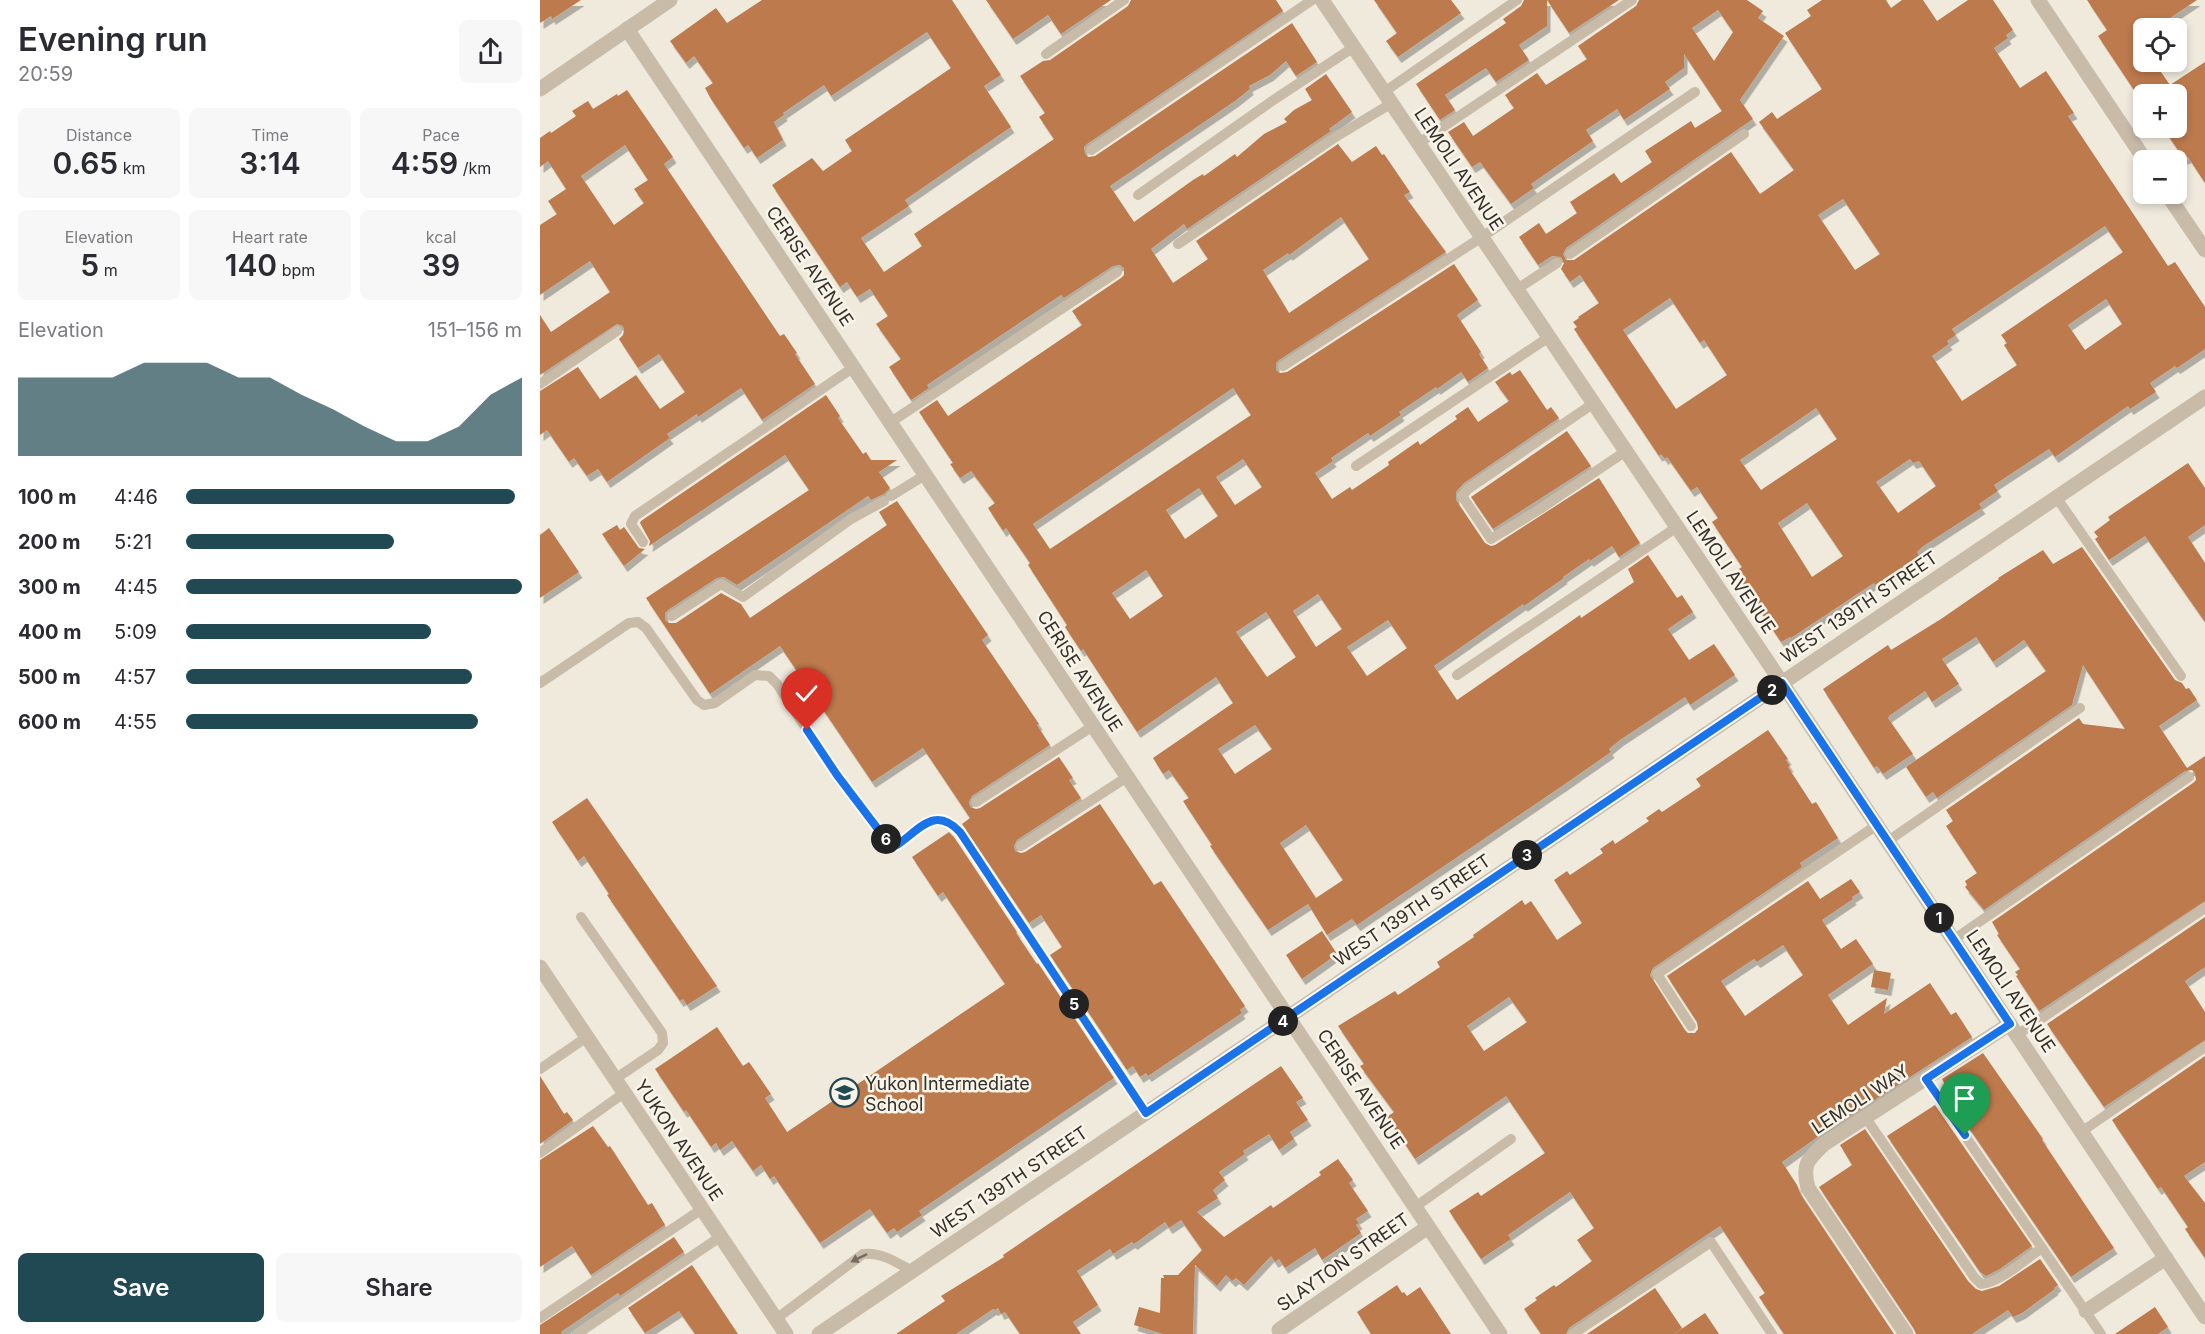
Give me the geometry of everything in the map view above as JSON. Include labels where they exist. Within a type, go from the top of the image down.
[{"type":"street","points":[[540,89],[670,0]]},
{"type":"street","name":"LEMOLI AVENUE","points":[[1322,0],[2205,1317]]},
{"type":"street","points":[[2037,0],[2138,150]]},
{"type":"street","name":"CERISE AVENUE","points":[[627,29],[1289,1016],[1494,1332]]},
{"type":"street","points":[[2174,204],[2205,250]]},
{"type":"street","name":"WEST 139TH STREET","points":[[819,1334],[2205,397]]},
{"type":"street","name":"YUKON AVENUE","points":[[540,967],[786,1334]]},
{"type":"street","name":"LEMOLI WAY","points":[[1906,1334],[1808,1188],[1805,1174],[1808,1159],[1824,1144],[1986,1039],[2013,1029]]},
{"type":"street","name":"SLAYTON STREET","points":[[1279,1330],[1428,1227]]},
{"type":"street","points":[[2086,1311],[2166,1258]]},
{"type":"lane","points":[[1046,54],[1124,0]]},
{"type":"lane","points":[[1091,150],[1312,0]]},
{"type":"lane","points":[[1178,244],[1334,138],[1517,0]]},
{"type":"lane","points":[[1419,143],[1632,0]]},
{"type":"lane","points":[[1138,195],[1354,47]]},
{"type":"lane","points":[[1283,366],[1482,237],[1695,92]]},
{"type":"lane","points":[[1570,254],[1744,134]]},
{"type":"lane","points":[[1517,289],[1557,263]]},
{"type":"lane","points":[[891,422],[1117,272]]},
{"type":"lane","points":[[540,384],[617,331]]},
{"type":"lane","points":[[1356,466],[1550,337]]},
{"type":"lane","points":[[643,542],[631,524],[635,516],[854,368]]},
{"type":"lane","points":[[1594,403],[1468,489],[1462,496],[1491,539],[1626,451]]},
{"type":"lane","points":[[672,616],[721,584],[743,597],[851,519],[925,475]]},
{"type":"lane","points":[[2056,497],[2181,676]]},
{"type":"lane","points":[[1457,675],[1677,527]]},
{"type":"lane","points":[[540,683],[629,624],[638,622],[646,628],[697,700],[704,705],[715,703],[755,675],[769,676],[777,684],[837,775],[887,841],[897,845],[933,819],[944,820],[960,832],[1146,1113]]},
{"type":"lane","points":[[1888,841],[2080,708]]},
{"type":"lane","points":[[976,802],[1093,726]]},
{"type":"lane","points":[[1021,846],[1127,777]]},
{"type":"lane","points":[[1953,940],[2189,777]]},
{"type":"lane","points":[[1691,1026],[1657,974],[1877,825]]},
{"type":"lane","points":[[2013,1029],[2205,908]]},
{"type":"lane","points":[[581,917],[662,1033],[663,1043],[658,1050],[615,1079]]},
{"type":"lane","points":[[540,1069],[587,1037]]},
{"type":"lane","points":[[2081,1132],[2205,1047]]},
{"type":"lane","points":[[1926,1079],[2101,1334]]},
{"type":"lane","points":[[540,1153],[624,1093]]},
{"type":"lane","points":[[1866,1118],[1974,1278],[1981,1284],[1986,1284],[2042,1248]]},
{"type":"lane","points":[[1415,1207],[1511,1139]]},
{"type":"lane","points":[[540,1318],[702,1209]]},
{"type":"lane","points":[[578,1334],[720,1237]]},
{"type":"lane","points":[[1573,1334],[1711,1242],[1772,1334]]},
{"type":"lane","points":[[776,1319],[863,1254],[872,1253],[890,1259],[912,1271]]},
{"type":"building","points":[[540,0],[581,0],[552,19],[551,16],[540,23]]},
{"type":"building","points":[[762,0],[952,0],[1001,75],[984,86],[1011,127],[905,200],[909,206],[861,238],[884,272],[922,246],[914,234],[1054,139],[1039,117],[1045,113],[1020,76],[1043,61],[1050,60],[1128,6],[1131,0],[1276,0],[1283,11],[1087,144],[1084,147],[1085,154],[1088,157],[1095,156],[1292,23],[1317,62],[1296,76],[1286,61],[1270,75],[1249,86],[1250,89],[1235,101],[1110,186],[1134,222],[1193,180],[1203,174],[1204,176],[1235,154],[1237,157],[1264,134],[1287,122],[1284,119],[1294,110],[1312,100],[1305,89],[1326,74],[1352,112],[1329,129],[1331,131],[1187,229],[1184,224],[1151,249],[1173,283],[1208,259],[1196,241],[1338,144],[1352,162],[1376,146],[1410,192],[1404,195],[1446,252],[1279,360],[1276,363],[1276,370],[1280,373],[1287,372],[1454,264],[1478,300],[1457,315],[1481,352],[1479,354],[1488,368],[1468,382],[1461,372],[1399,412],[1401,415],[1370,436],[1368,433],[1331,458],[1333,461],[1315,473],[1332,499],[1350,487],[1352,490],[1389,465],[1388,462],[1418,441],[1420,445],[1457,419],[1455,416],[1468,407],[1478,422],[1509,401],[1495,382],[1510,372],[1512,375],[1520,370],[1547,410],[1551,407],[1559,418],[1464,483],[1456,492],[1456,500],[1485,543],[1495,545],[1599,478],[1640,543],[1619,557],[1612,546],[1590,561],[1589,559],[1434,666],[1457,700],[1580,615],[1581,618],[1634,582],[1628,569],[1648,555],[1677,598],[1682,595],[1693,612],[1668,629],[1689,660],[1714,644],[1735,675],[1690,705],[1685,697],[1620,740],[1609,749],[1611,752],[1565,784],[1357,925],[1352,919],[1327,935],[1308,904],[1268,930],[1210,846],[1212,845],[1183,801],[1189,798],[1169,770],[1163,774],[1153,758],[1233,703],[1216,677],[1137,732],[1083,649],[1081,651],[1065,627],[1067,625],[1028,565],[1030,563],[1006,528],[1003,531],[988,508],[995,503],[971,471],[960,478],[950,464],[953,463],[919,412],[937,400],[948,416],[1082,325],[1072,311],[1121,278],[1124,275],[1124,268],[1120,265],[1113,266],[1064,298],[1061,295],[927,385],[929,388],[911,400],[889,367],[901,359],[876,324],[888,316],[870,289],[857,297],[847,282],[840,287],[772,185],[812,158],[823,171],[852,151],[845,140],[951,68],[927,32],[831,96],[824,85],[783,113],[784,115],[774,122],[783,140],[757,158],[748,145],[744,148],[711,99],[705,88],[713,83],[694,56],[686,63],[670,41],[716,8],[727,23]],"holes":[[[1341,217],[1369,259],[1289,313],[1263,270],[1288,253],[1289,255]],[[1233,388],[1251,415],[1050,549],[1033,524]],[[1243,459],[1262,487],[1235,505],[1216,477]],[[1199,488],[1218,516],[1185,539],[1166,510]],[[1146,570],[1163,596],[1130,619],[1112,593]],[[1318,594],[1342,629],[1316,647],[1293,611]],[[1266,612],[1296,657],[1267,677],[1236,632]],[[1388,620],[1407,648],[1367,676],[1347,647]],[[1255,725],[1272,749],[1235,774],[1218,749]],[[1306,825],[1343,880],[1316,898],[1280,843]]]},
{"type":"building","points":[[986,0],[1111,0],[1061,34],[1048,15],[1013,39]]},
{"type":"building","points":[[1374,0],[1451,0],[1461,13],[1398,57],[1386,41],[1397,33]]},
{"type":"building","points":[[1524,0],[1547,0],[1547,26],[1519,45],[1529,60],[1496,82],[1486,68],[1445,95],[1455,110],[1440,120],[1416,84],[1506,23],[1503,19],[1521,6]]},
{"type":"building","points":[[1547,0],[1619,0],[1569,33]]},
{"type":"building","points":[[1639,0],[1747,0],[1763,11],[1758,18],[1784,36],[1740,100],[1753,119],[1566,248],[1563,254],[1566,260],[1574,260],[1731,152],[1760,194],[1794,170],[1759,122],[1772,112],[1777,119],[1822,89],[1785,33],[1811,16],[1807,10],[1822,0],[1886,0],[1891,8],[1902,0],[1923,0],[1937,21],[1968,0],[1993,0],[2013,30],[2006,35],[2008,38],[1994,48],[2020,88],[2046,71],[2074,113],[2068,116],[2168,266],[2175,262],[2205,307],[2205,349],[2150,383],[2156,392],[2130,409],[2128,406],[2055,457],[2049,449],[1994,485],[1998,491],[1979,504],[1982,508],[1922,547],[1917,552],[1919,556],[1791,638],[1781,642],[1740,581],[1745,578],[1739,569],[1742,567],[1712,522],[1718,518],[1697,487],[1691,491],[1667,457],[1665,459],[1661,454],[1659,456],[1574,329],[1577,327],[1573,322],[1599,303],[1580,275],[1570,282],[1561,269],[1564,263],[1561,257],[1552,256],[1538,265],[1519,237],[1539,223],[1546,234],[1577,213],[1570,202],[1614,173],[1621,183],[1652,162],[1645,151],[1691,121],[1695,128],[1722,111],[1684,54],[1684,68],[1665,82],[1670,89],[1624,120],[1617,109],[1586,130],[1593,141],[1531,184],[1534,188],[1511,204],[1480,162],[1472,167],[1448,132],[1464,122],[1473,136],[1514,108],[1505,95],[1537,73],[1546,85],[1587,59],[1578,46],[1636,6]],"holes":[[[1718,10],[1733,32],[1714,61],[1692,28]],[[1843,199],[1880,254],[1855,270],[1818,215]],[[2105,226],[2123,252],[2001,335],[2007,343],[2004,345],[2017,365],[1962,401],[1932,356],[1949,344],[1947,341],[1956,335],[1952,329]],[[1670,298],[1700,343],[1704,340],[1727,375],[1676,409],[1623,330]],[[2106,299],[2122,324],[2085,350],[2068,325]],[[1816,408],[1837,439],[1761,490],[1740,460]],[[1910,459],[1913,463],[1919,461],[1936,486],[1898,513],[1876,482]],[[1807,503],[1843,556],[1812,577],[1778,523]]]},
{"type":"building","points":[[2087,0],[2197,0],[2170,18],[2133,18],[2133,72],[2161,72],[2169,84],[2133,84],[2133,88],[2098,36],[2107,30]]},
{"type":"building","points":[[2205,62],[2205,183],[2187,158],[2187,150],[2178,150],[2170,138],[2187,138],[2187,84],[2172,84]]},
{"type":"building","points":[[627,90],[673,157],[664,164],[780,336],[784,334],[815,384],[762,420],[741,388],[698,417],[697,414],[667,434],[670,438],[607,482],[598,469],[587,476],[574,458],[569,462],[547,430],[540,435],[540,391],[578,367],[600,399],[636,375],[660,409],[685,392],[659,354],[638,368],[619,339],[624,330],[623,326],[617,324],[540,375],[540,315],[551,332],[610,292],[590,261],[540,295],[540,225],[557,214],[548,201],[566,189],[548,161],[540,167],[540,138],[576,116],[572,111],[588,101],[593,109],[617,94],[618,96]],"holes":[[[625,145],[648,180],[634,189],[644,203],[614,225],[581,176]]]},
{"type":"building","points":[[826,395],[840,416],[838,418],[863,454],[866,452],[871,460],[897,460],[879,472],[890,488],[884,494],[871,500],[868,496],[737,585],[724,577],[717,578],[668,610],[665,613],[665,620],[669,623],[676,623],[721,593],[741,604],[750,618],[887,525],[879,512],[897,501],[988,635],[982,640],[1039,724],[1037,725],[1050,745],[972,796],[969,802],[970,807],[980,808],[1059,757],[1073,778],[1069,780],[1081,798],[1017,840],[1014,846],[1015,851],[1025,852],[1100,804],[1154,885],[1161,881],[1245,1006],[1240,1010],[1242,1013],[1148,1076],[1146,1073],[1140,1077],[1133,1066],[1127,1070],[1050,955],[1062,947],[1041,915],[1029,923],[962,824],[970,818],[923,748],[872,782],[780,646],[710,694],[646,598],[809,490],[785,455],[649,546],[650,541],[641,521]]},
{"type":"building","points":[[1567,431],[1591,466],[1493,529],[1471,497]]},
{"type":"building","points":[[2188,463],[2205,488],[2205,525],[2188,537],[2205,563],[2205,622],[2145,536],[2109,560],[2095,539],[2098,537],[2094,532],[2110,520],[2108,517]]},
{"type":"building","points":[[617,525],[620,530],[624,527],[639,548],[645,549],[624,566],[602,534]]},
{"type":"building","points":[[549,528],[579,572],[540,598],[540,535]]},
{"type":"building","points":[[2082,547],[2175,680],[2182,683],[2186,689],[2189,688],[2197,700],[2159,726],[2187,768],[2205,756],[2205,901],[2039,1011],[2016,976],[2018,975],[2015,972],[2020,969],[1997,935],[1999,934],[1992,922],[2193,783],[2196,780],[2195,773],[2192,770],[2185,771],[1984,910],[1965,887],[1967,885],[1965,881],[1977,873],[1946,826],[1953,821],[1946,810],[2079,718],[2083,724],[2125,729],[2083,665],[2072,705],[1937,798],[1933,792],[1926,797],[1906,767],[2046,671],[2024,640],[1993,662],[1976,637],[1942,659],[1959,684],[1932,702],[1925,691],[1889,716],[1888,718],[1913,754],[1883,774],[1877,766],[1874,768],[1823,689],[1888,645],[1891,650],[1941,619],[1998,578],[2043,550],[2053,564]]},
{"type":"building","points":[[1768,730],[1788,759],[1786,760],[1790,766],[1788,767],[1812,804],[1816,802],[1838,838],[1800,863],[1802,867],[1653,968],[1650,975],[1688,1033],[1695,1033],[1698,1029],[1697,1022],[1667,976],[1808,881],[1820,899],[1851,879],[1860,892],[1822,920],[1841,949],[1856,939],[1873,964],[1828,995],[1848,1025],[1887,998],[1884,1014],[1930,983],[1951,1015],[1956,1012],[1972,1037],[1782,1162],[1800,1193],[1894,1334],[1784,1334],[1759,1297],[1765,1293],[1720,1226],[1569,1328],[1566,1334],[1541,1334],[1524,1309],[1537,1300],[1535,1298],[1554,1285],[1556,1287],[1592,1261],[1577,1240],[1594,1228],[1570,1192],[1508,1235],[1511,1239],[1481,1259],[1449,1211],[1478,1192],[1481,1196],[1545,1153],[1506,1096],[1415,1159],[1387,1117],[1394,1112],[1360,1066],[1364,1064],[1338,1026],[1395,991],[1398,995],[1440,967],[1437,962],[1522,900],[1525,905],[1531,901],[1557,940],[1582,923],[1554,880],[1567,871],[1570,875],[1603,853],[1600,849],[1613,840],[1615,844],[1649,821],[1646,818],[1659,809],[1662,812],[1701,786],[1696,779]],"holes":[[[1783,945],[1803,975],[1745,1016],[1721,981],[1754,959],[1757,962]],[[1509,997],[1527,1022],[1484,1051],[1467,1026]]]},
{"type":"building","points":[[587,798],[717,986],[687,1005],[683,999],[680,1001],[607,895],[609,894],[584,856],[578,861],[552,822]]},
{"type":"building","points":[[949,832],[1114,1078],[919,1211],[922,1215],[897,1232],[894,1228],[887,1233],[870,1209],[820,1243],[774,1176],[770,1179],[761,1165],[753,1171],[732,1141],[720,1150],[716,1143],[711,1147],[655,1069],[717,1027],[743,1066],[749,1062],[771,1094],[765,1098],[787,1132],[1005,984],[943,892],[938,896],[912,857]]},
{"type":"building","points":[[2205,917],[2205,967],[2185,981],[2205,1012],[2205,1040],[2104,1107],[2047,1024]]},
{"type":"building","points":[[1322,931],[1337,954],[1302,979],[1286,955]]},
{"type":"building","points":[[1874,970],[1891,973],[1888,990],[1871,987]]},
{"type":"building","points":[[1983,1053],[2043,1139],[2114,1248],[2071,1277],[1947,1096],[1950,1094],[1942,1079]]},
{"type":"building","points":[[2205,1056],[2205,1162],[2184,1176],[2205,1203],[2205,1258],[2185,1229],[2188,1227],[2161,1187],[2158,1189],[2112,1120]]},
{"type":"building","points":[[1281,1066],[1303,1098],[1296,1102],[1308,1120],[1290,1132],[1294,1139],[1279,1150],[1269,1134],[1243,1151],[1245,1154],[1219,1172],[1225,1180],[1213,1190],[1218,1198],[1197,1212],[1224,1237],[1271,1205],[1273,1208],[1321,1175],[1319,1172],[1338,1159],[1353,1180],[1349,1183],[1368,1211],[1356,1219],[1359,1223],[1356,1225],[1361,1233],[1322,1260],[1315,1248],[1285,1268],[1279,1259],[1275,1262],[1271,1256],[1244,1285],[1236,1278],[1232,1281],[1226,1275],[1217,1286],[1195,1265],[1193,1334],[1163,1334],[1134,1325],[1139,1307],[1160,1313],[1163,1275],[1178,1275],[1202,1250],[1181,1220],[1169,1228],[1165,1222],[1134,1244],[1132,1242],[1113,1254],[1110,1249],[1077,1271],[1098,1305],[1073,1322],[1081,1334],[1020,1334],[1005,1312],[1001,1314],[998,1308],[956,1334],[896,1334],[945,1301],[941,1296],[1004,1257],[1003,1255]]},
{"type":"building","points":[[540,1076],[564,1114],[567,1112],[573,1120],[540,1144]]},
{"type":"building","points":[[1935,1105],[2032,1246],[1986,1276],[1980,1272],[1887,1136]]},
{"type":"building","points":[[593,1126],[608,1147],[610,1146],[648,1205],[652,1203],[665,1225],[591,1275],[572,1246],[540,1267],[540,1160]]},
{"type":"building","points":[[1865,1129],[1968,1281],[1976,1289],[1982,1291],[1999,1286],[2040,1259],[2058,1285],[2055,1289],[2022,1313],[2013,1317],[2008,1310],[1972,1334],[1916,1334],[1819,1187],[1852,1165],[1840,1145]]},
{"type":"building","points":[[674,1237],[684,1252],[620,1296],[618,1293],[561,1332],[562,1334],[540,1334],[540,1325]]},
{"type":"building","points":[[692,1265],[738,1334],[695,1334],[679,1311],[645,1333],[628,1308]]},
{"type":"building","points":[[1397,1285],[1407,1296],[1420,1287],[1451,1334],[1371,1334],[1357,1312]]},
{"type":"building","points":[[1655,1288],[1682,1328],[1674,1334],[1587,1334]]},
{"type":"building","points":[[2155,1307],[2168,1327],[2158,1334],[2115,1334]]},
{"type":"building","points":[[1705,1313],[1719,1334],[1674,1334]]},
{"type":"place","name":"Yukon Intermediate School","points":[[844,1093]]},
{"type":"route","points":[[807,730],[837,775],[887,841],[897,845],[933,819],[944,820],[960,832],[1146,1113],[1782,683],[2010,1024],[1926,1079],[1965,1135]]}]
